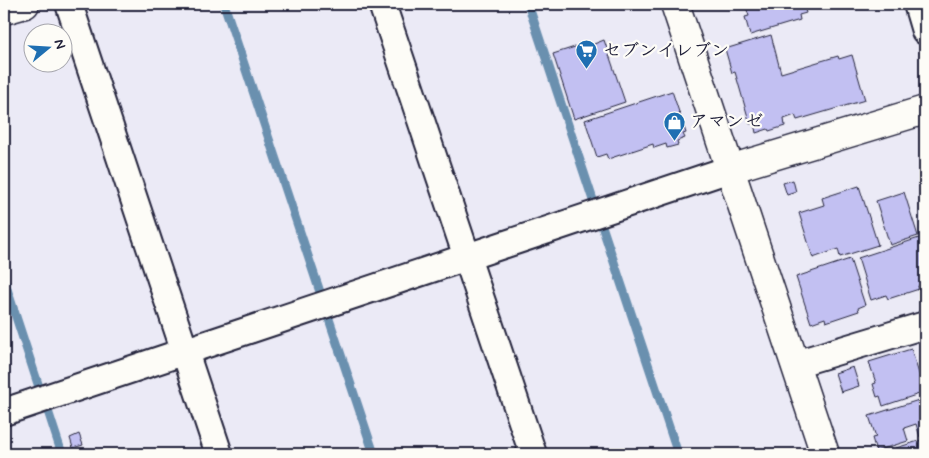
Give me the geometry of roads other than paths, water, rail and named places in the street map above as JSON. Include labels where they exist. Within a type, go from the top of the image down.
[{"type":"street","points":[[69,4],[219,454]]},
{"type":"street","points":[[382,4],[533,454]]},
{"type":"street","points":[[675,4],[825,454]]},
{"type":"street","points":[[917,4],[925,31]]},
{"type":"street","points":[[4,412],[730,169],[925,110]]},
{"type":"street","points":[[795,364],[925,325]]},
{"type":"waterway","points":[[224,4],[320,292]]},
{"type":"waterway","points":[[528,4],[593,200]]},
{"type":"waterway","points":[[602,226],[678,454]]},
{"type":"waterway","points":[[4,280],[39,387]]},
{"type":"waterway","points":[[328,316],[374,454]]},
{"type":"waterway","points":[[48,411],[62,454]]},
{"type":"place","name":"セブンイレブン","points":[[587,70]]},
{"type":"place","name":"アマンゼ","points":[[674,141]]}]
